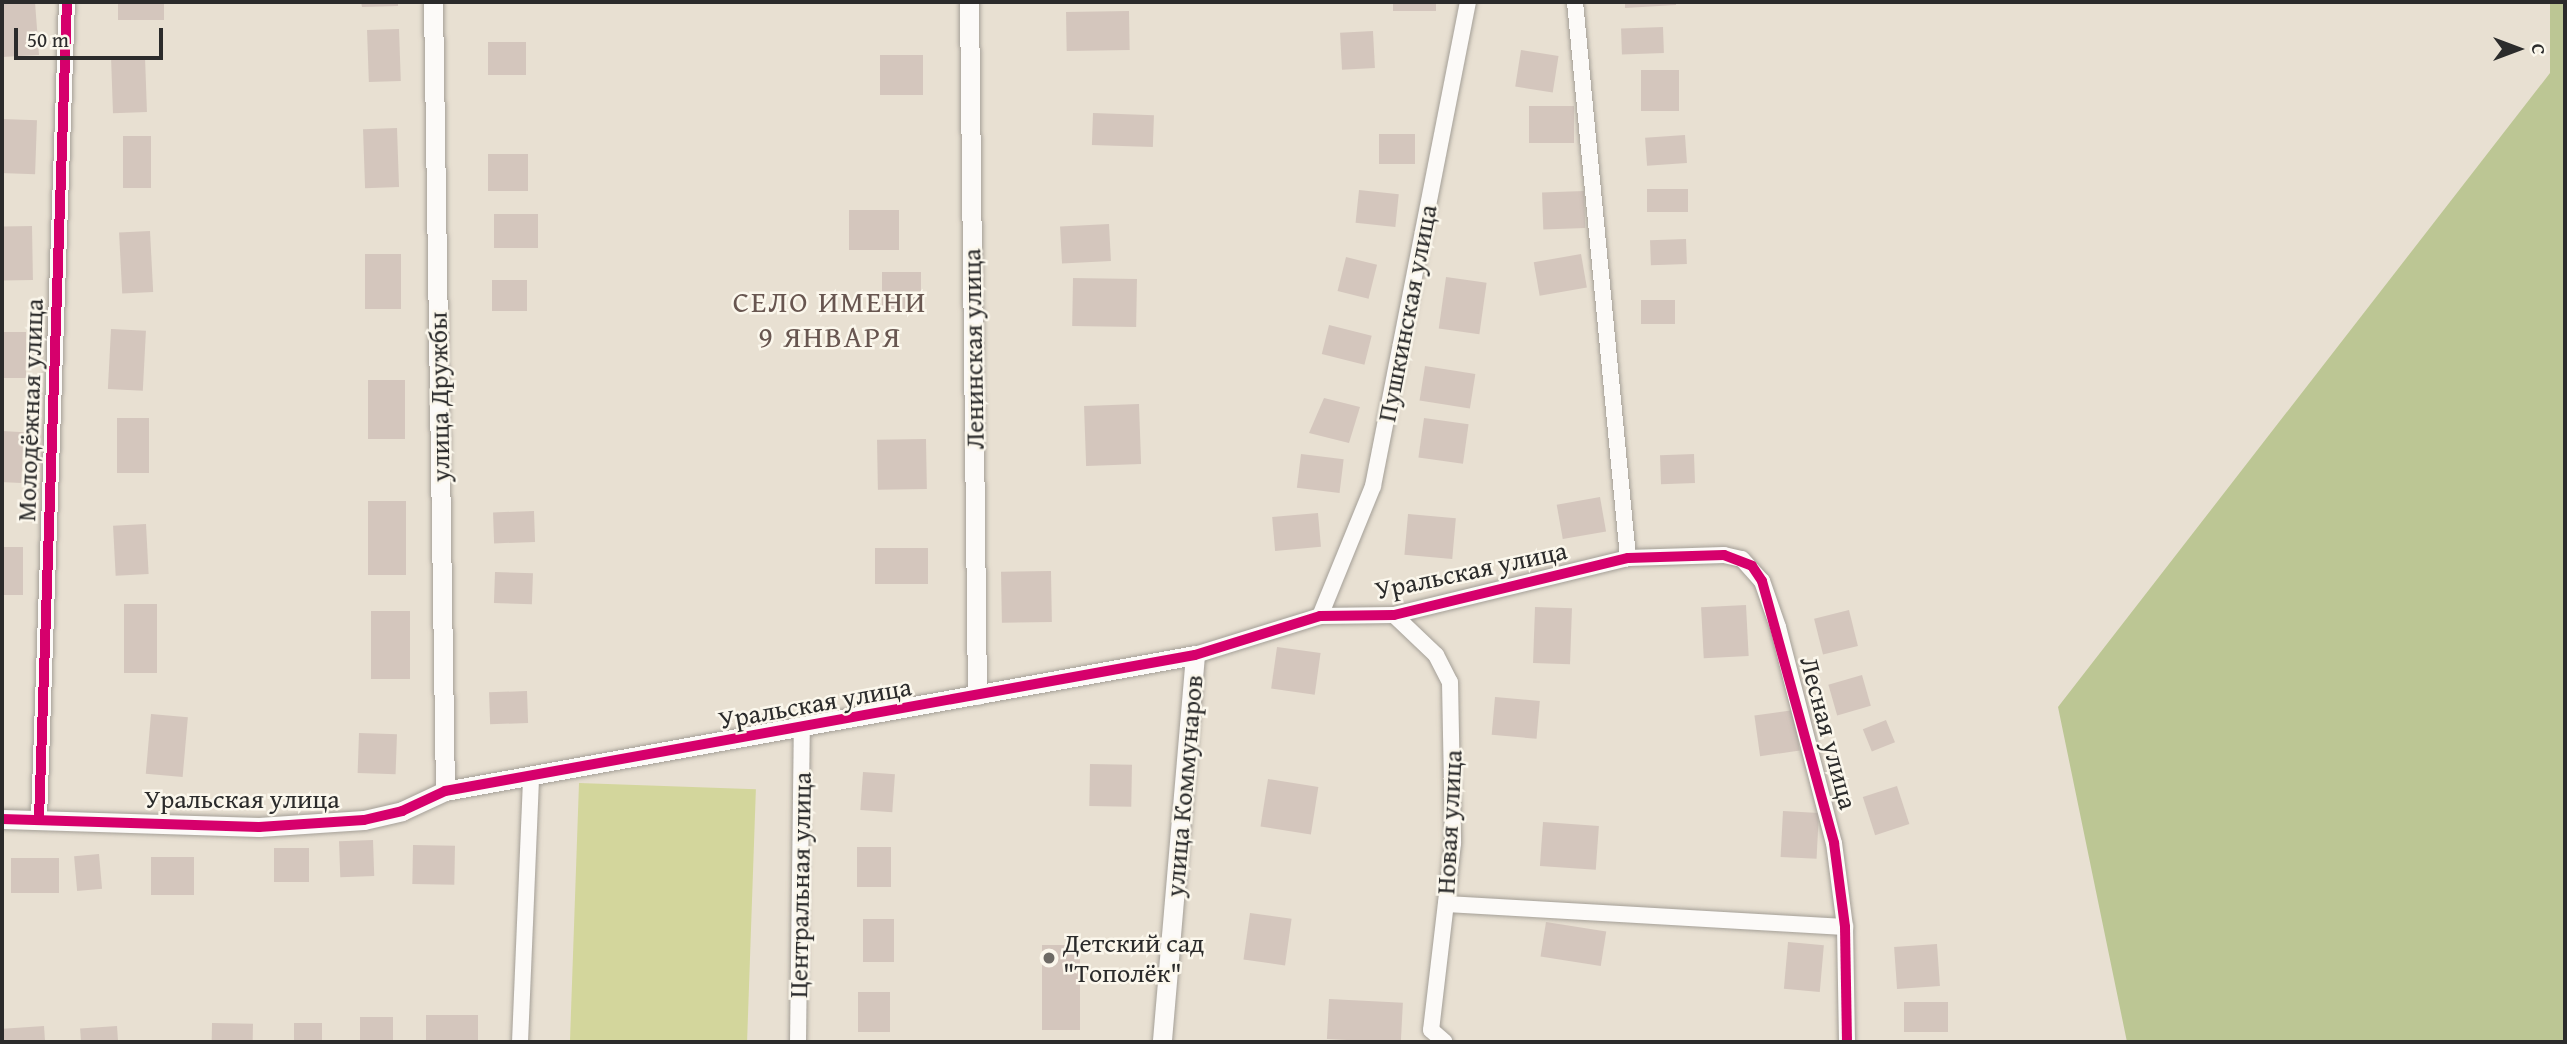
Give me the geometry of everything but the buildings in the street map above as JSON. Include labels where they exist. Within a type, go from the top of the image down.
[{"type":"street","name":"Молодёжная улица","points":[[39,819],[67,2]]},
{"type":"street","name":"улица Дружбы","points":[[433,2],[445,791]]},
{"type":"street","name":"Ленинская улица","points":[[969,2],[977,695]]},
{"type":"street","name":"Пушкинская улица","points":[[1320,616],[1373,486],[1468,2]]},
{"type":"street","points":[[1575,2],[1628,558]]},
{"type":"street","name":"Лесная улица","points":[[1628,558],[1724,555],[1752,566],[1762,582],[1835,843],[1845,927],[1847,1042]]},
{"type":"street","name":"Уральская улица","points":[[2,819],[259,827],[318,824],[402,811],[445,791],[531,778],[1195,655],[1320,616],[1394,615],[1628,558]]},
{"type":"street","name":"Новая улица","points":[[1394,615],[1436,655],[1450,682],[1453,843],[1430,1030],[1445,1042]]},
{"type":"street","name":"улица Коммунаров","points":[[1162,1042],[1195,655]]},
{"type":"street","name":"Центральная улица","points":[[797,1042],[802,728]]},
{"type":"street","points":[[520,1042],[531,778]]},
{"type":"street","points":[[1446,904],[1845,927]]},
{"type":"green space","points":[[2550,2],[2565,2],[2565,1042],[2127,1042],[2058,707],[2550,73]]},
{"type":"green space","points":[[579,783],[756,789],[747,1042],[570,1042]]},
{"type":"cycle path","points":[[39,819],[67,2]]},
{"type":"cycle path","points":[[2,819],[259,827],[364,820],[402,811],[445,791],[1195,655],[1320,616],[1394,615],[1628,558],[1724,555],[1752,566],[1762,581],[1834,843],[1845,927],[1847,1042]]},
{"type":"place","name":"Детский сад \"Тополёк\"","points":[[1049,958]]},
{"type":"district","name":"СЕЛО ИМЕНИ 9 ЯНВАРЯ","points":[[830,318]]}]
